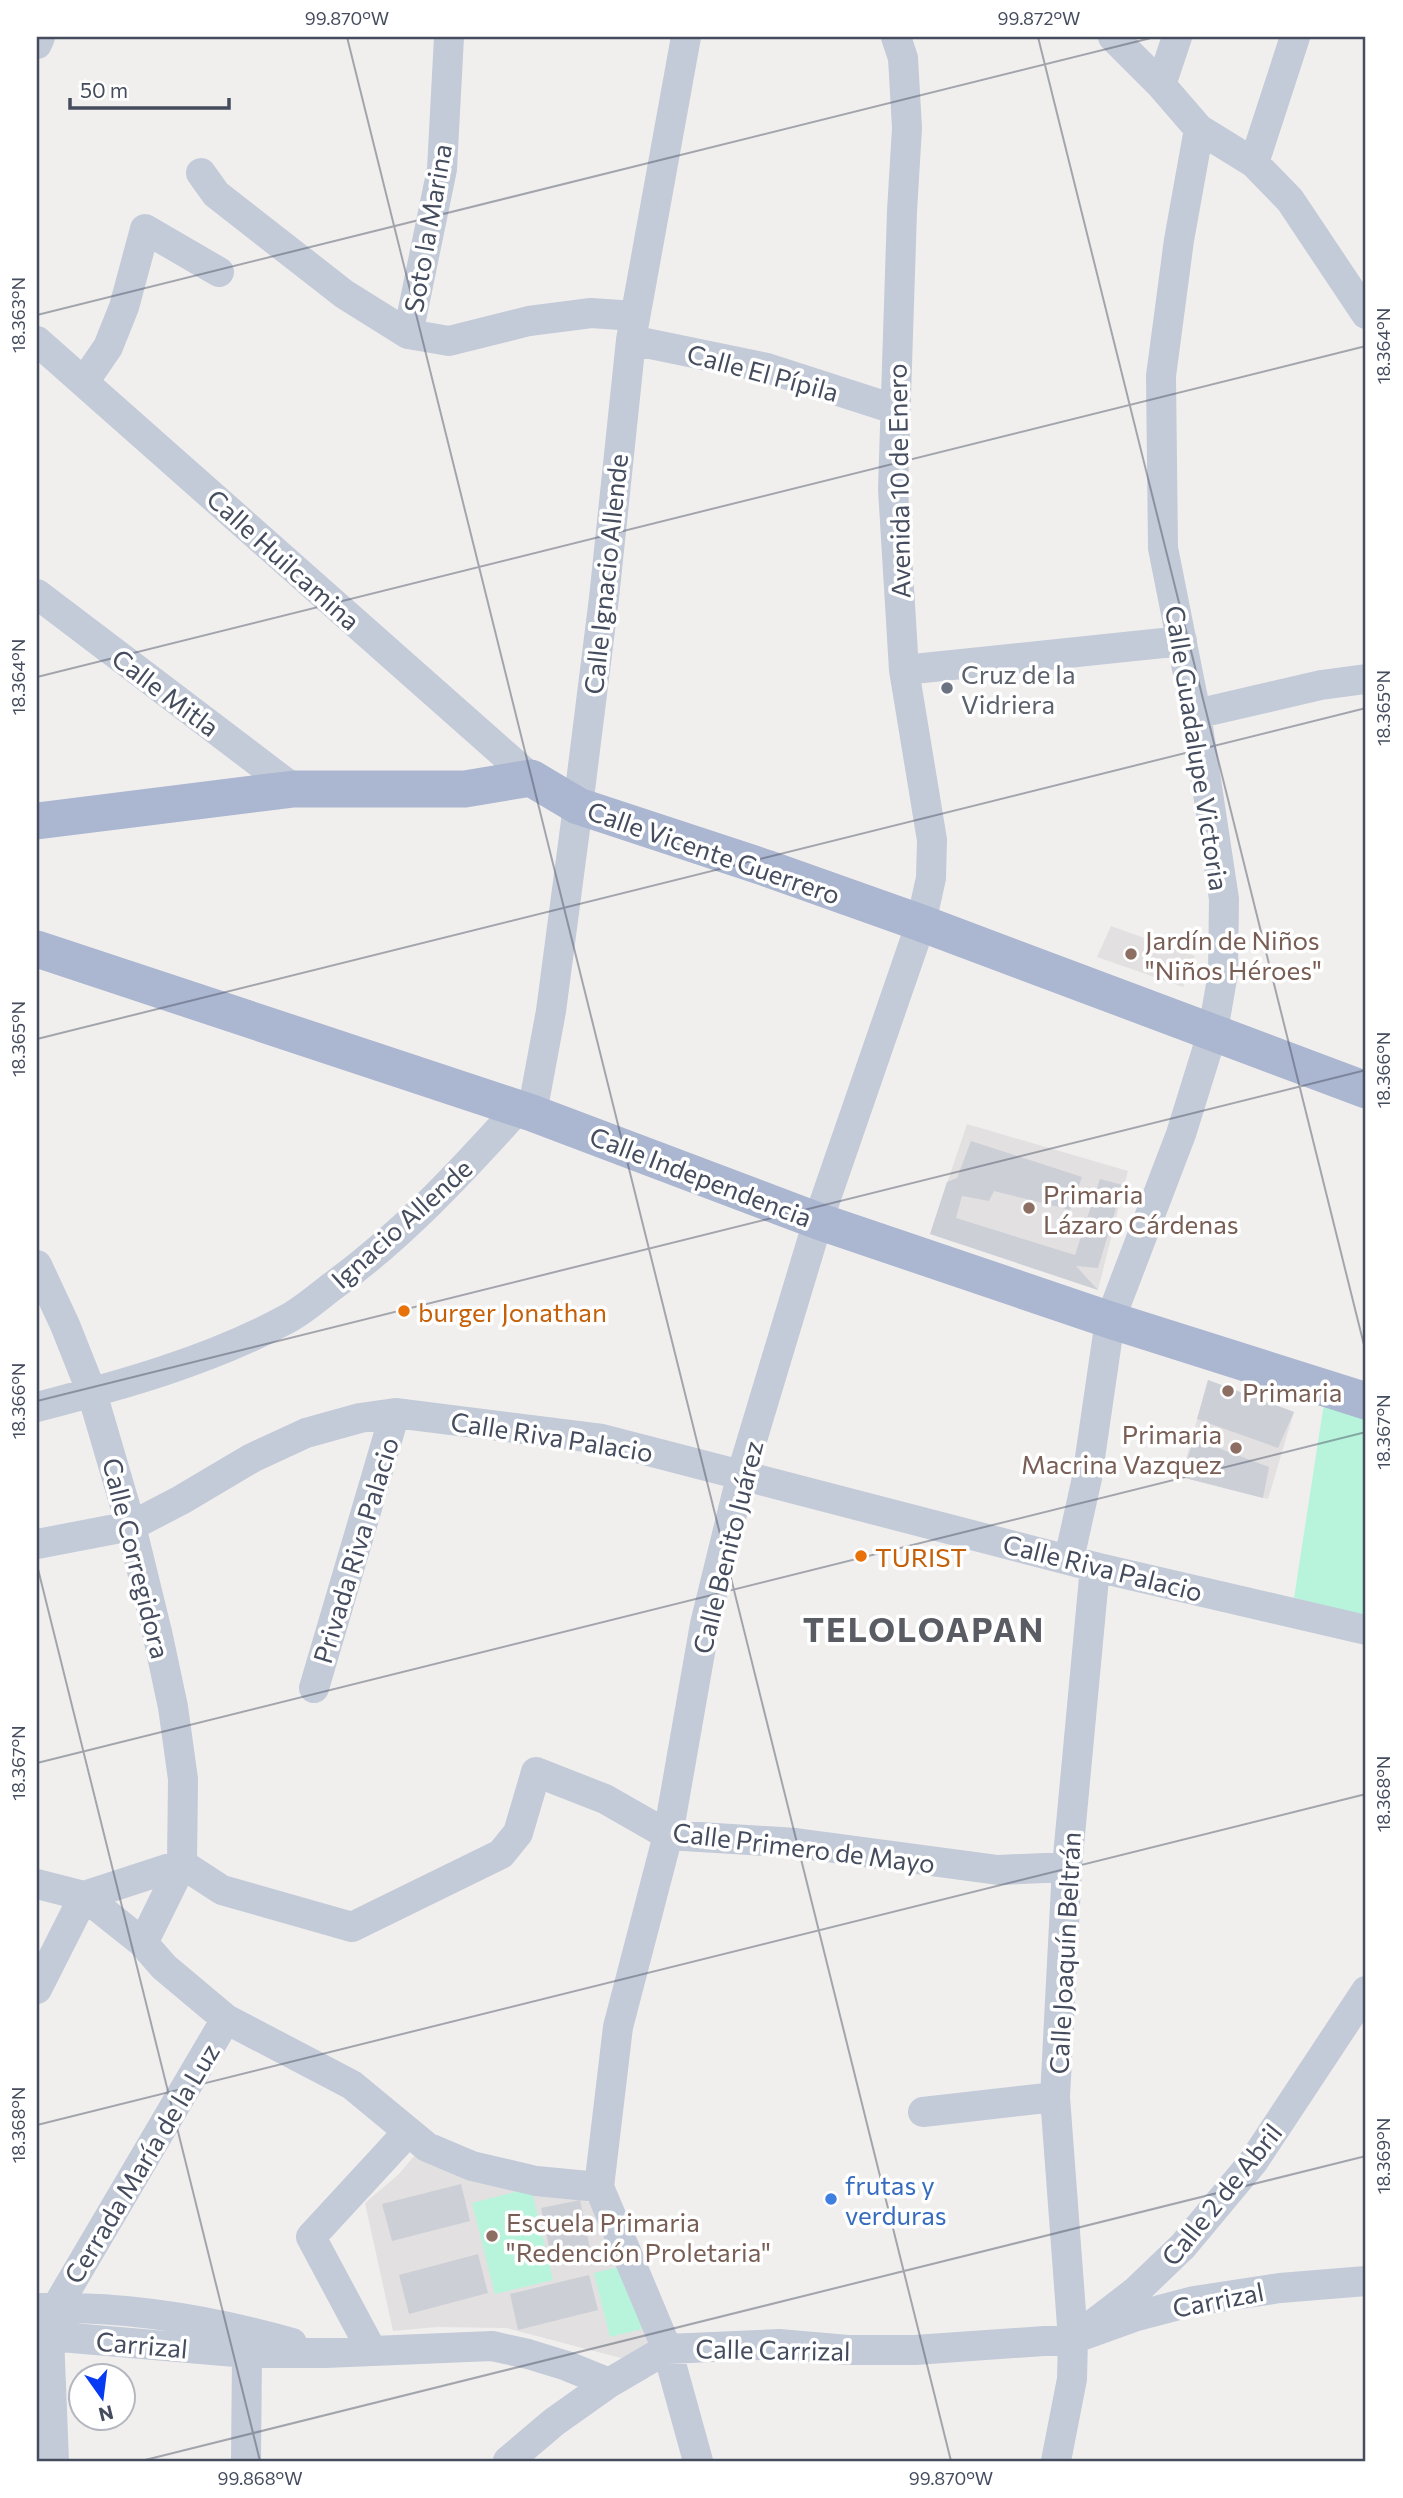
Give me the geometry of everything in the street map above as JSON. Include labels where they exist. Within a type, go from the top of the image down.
[{"type":"main road","name":"Calle Vicente Guerrero","points":[[531,778],[578,806],[921,923],[1366,1090]]},
{"type":"main road","points":[[37,821],[295,789],[465,789],[531,778]]},
{"type":"main road","name":"Calle Independencia","points":[[37,949],[525,1111],[818,1221],[1110,1320],[1366,1401]]},
{"type":"street","points":[[37,44],[40,37]]},
{"type":"street","name":"Soto la Marina","points":[[408,334],[442,169],[449,37]]},
{"type":"street","name":"Calle Ignacio Allende","points":[[525,1111],[551,1011],[604,598],[633,328],[686,37]]},
{"type":"street","name":"Avenida 10 de Enero","points":[[896,37],[903,58],[907,128],[894,409],[893,489],[904,670],[932,840],[931,878],[921,923]]},
{"type":"street","points":[[1113,37],[1161,85],[1199,129],[1254,163],[1290,200],[1366,314]]},
{"type":"street","points":[[1161,85],[1177,37]]},
{"type":"street","points":[[1254,163],[1295,37]]},
{"type":"street","name":"Calle Guadalupe Victoria","points":[[1082,1563],[1087,1478],[1110,1320],[1181,1134],[1213,1031],[1223,973],[1224,900],[1196,714],[1163,548],[1161,376],[1179,240],[1199,129]]},
{"type":"street","points":[[201,173],[216,194],[344,294],[408,334]]},
{"type":"street","points":[[84,383],[108,347],[120,317],[145,229],[219,272]]},
{"type":"street","name":"Calle El Pípila","points":[[408,334],[449,341],[529,321],[591,313],[894,409]]},
{"type":"street","name":"Calle Huilcamina","points":[[37,341],[531,778]]},
{"type":"street","name":"Calle Mitla","points":[[37,594],[295,789]]},
{"type":"street","points":[[904,670],[1182,641]]},
{"type":"street","points":[[1196,714],[1321,685],[1366,679]]},
{"type":"street","name":"Calle Benito Juárez","points":[[600,2187],[618,2027],[668,1835],[705,1623],[742,1474],[818,1221],[921,923]]},
{"type":"street","name":"Ignacio Allende","points":[[37,1407],[92,1393],[223,1350],[290,1318],[369,1260],[525,1111]]},
{"type":"street","name":"Calle Corregidora","points":[[37,1265],[92,1393],[131,1526],[173,1707],[183,1779],[182,1864]]},
{"type":"street","name":"Calle Riva Palacio","points":[[37,1544],[131,1526],[252,1458],[306,1433],[360,1418],[396,1413],[602,1438],[1082,1563],[1366,1630]]},
{"type":"street","name":"Privada Riva Palacio","points":[[314,1688],[396,1413]]},
{"type":"street","name":"Calle Joaquín Beltrán","points":[[1056,2461],[1072,2379],[1073,2339],[1055,2097],[1082,1563]]},
{"type":"street","name":"Calle Primero de Mayo","points":[[182,1864],[222,1890],[352,1927],[501,1854],[518,1833],[536,1772],[605,1798],[668,1835],[796,1843],[998,1870],[1067,1867]]},
{"type":"street","points":[[37,1989],[84,1896],[182,1864]]},
{"type":"street","points":[[143,1943],[182,1864]]},
{"type":"street","points":[[37,1884],[84,1896],[143,1943],[164,1967],[226,2019],[352,2085],[426,2147],[472,2166],[536,2181],[600,2187],[667,2349],[698,2461]]},
{"type":"street","name":"Calle 2 de Abril","points":[[1073,2339],[1135,2292],[1183,2246],[1254,2162],[1366,1991]]},
{"type":"street","name":"Cerrada María de la Luz","points":[[45,2322],[226,2019]]},
{"type":"street","points":[[923,2112],[1055,2097]]},
{"type":"street","points":[[372,2351],[311,2237],[407,2133]]},
{"type":"street","name":"Carrizal","points":[[1073,2339],[1137,2316],[1194,2301],[1280,2288],[1366,2281]]},
{"type":"street","points":[[54,2461],[45,2322],[114,2308],[248,2342],[325,2353],[492,2346],[567,2366],[609,2383]]},
{"type":"street","name":"Calle Carrizal","points":[[508,2461],[554,2422],[609,2383],[667,2349],[779,2344],[848,2350],[915,2350],[1073,2339]]},
{"type":"street","points":[[246,2461],[248,2342]]},
{"type":"shaded area","points":[[1111,926],[1195,956],[1183,987],[1097,957]]},
{"type":"shaded area","name":"Primaria Lázaro Cárdenas","points":[[967,1124],[1128,1171],[1098,1290],[930,1234]]},
{"type":"shaded area","name":"Primaria Macrina Vazquez","points":[[1208,1380],[1294,1412],[1268,1499],[1181,1477]]},
{"type":"shaded area","name":"Escuela Primaria \"Redención Proletaria\"","points":[[425,2143],[600,2206],[657,2342],[632,2361],[506,2328],[437,2327],[393,2331],[365,2203],[399,2174]]},
{"type":"green space","points":[[1324,1403],[1366,1418],[1366,1616],[1294,1598]]},
{"type":"green space","points":[[531,2188],[553,2280],[495,2294],[472,2203]]},
{"type":"green space","points":[[626,2265],[642,2329],[610,2337],[594,2273]]},
{"type":"building","points":[[971,1141],[1082,1177],[1070,1210],[994,1191],[989,1201],[962,1196],[956,1218],[1075,1255],[1100,1179],[1123,1185],[1098,1268],[1076,1266],[1098,1290],[930,1234],[947,1182],[957,1178]]},
{"type":"building","points":[[1208,1380],[1294,1412],[1278,1448],[1197,1419]]},
{"type":"building","points":[[1194,1439],[1269,1467],[1263,1498],[1181,1477]]},
{"type":"building","points":[[461,2184],[470,2221],[392,2241],[382,2204]]},
{"type":"building","points":[[580,2200],[592,2258],[553,2266],[541,2208]]},
{"type":"building","points":[[478,2254],[488,2293],[409,2314],[399,2275]]},
{"type":"building","points":[[589,2275],[598,2310],[518,2330],[510,2294]]},
{"type":"place","name":"Cruz de la Vidriera","points":[[947,688]]},
{"type":"place","name":"Jardín de Niños \"Niños Héroes\"","points":[[1131,954]]},
{"type":"place","name":"Primaria Lázaro Cárdenas","points":[[1029,1208]]},
{"type":"place","name":"burger Jonathan","points":[[404,1311]]},
{"type":"place","name":"Primaria","points":[[1228,1391]]},
{"type":"place","name":"Primaria Macrina Vazquez","points":[[1236,1448]]},
{"type":"place","name":"TURIST","points":[[861,1556]]},
{"type":"place","name":"frutas y verduras","points":[[831,2199]]},
{"type":"place","name":"Escuela Primaria \"Redención Proletaria\"","points":[[492,2236]]},
{"type":"district","name":"TELOLOAPAN","points":[[924,1628]]}]
